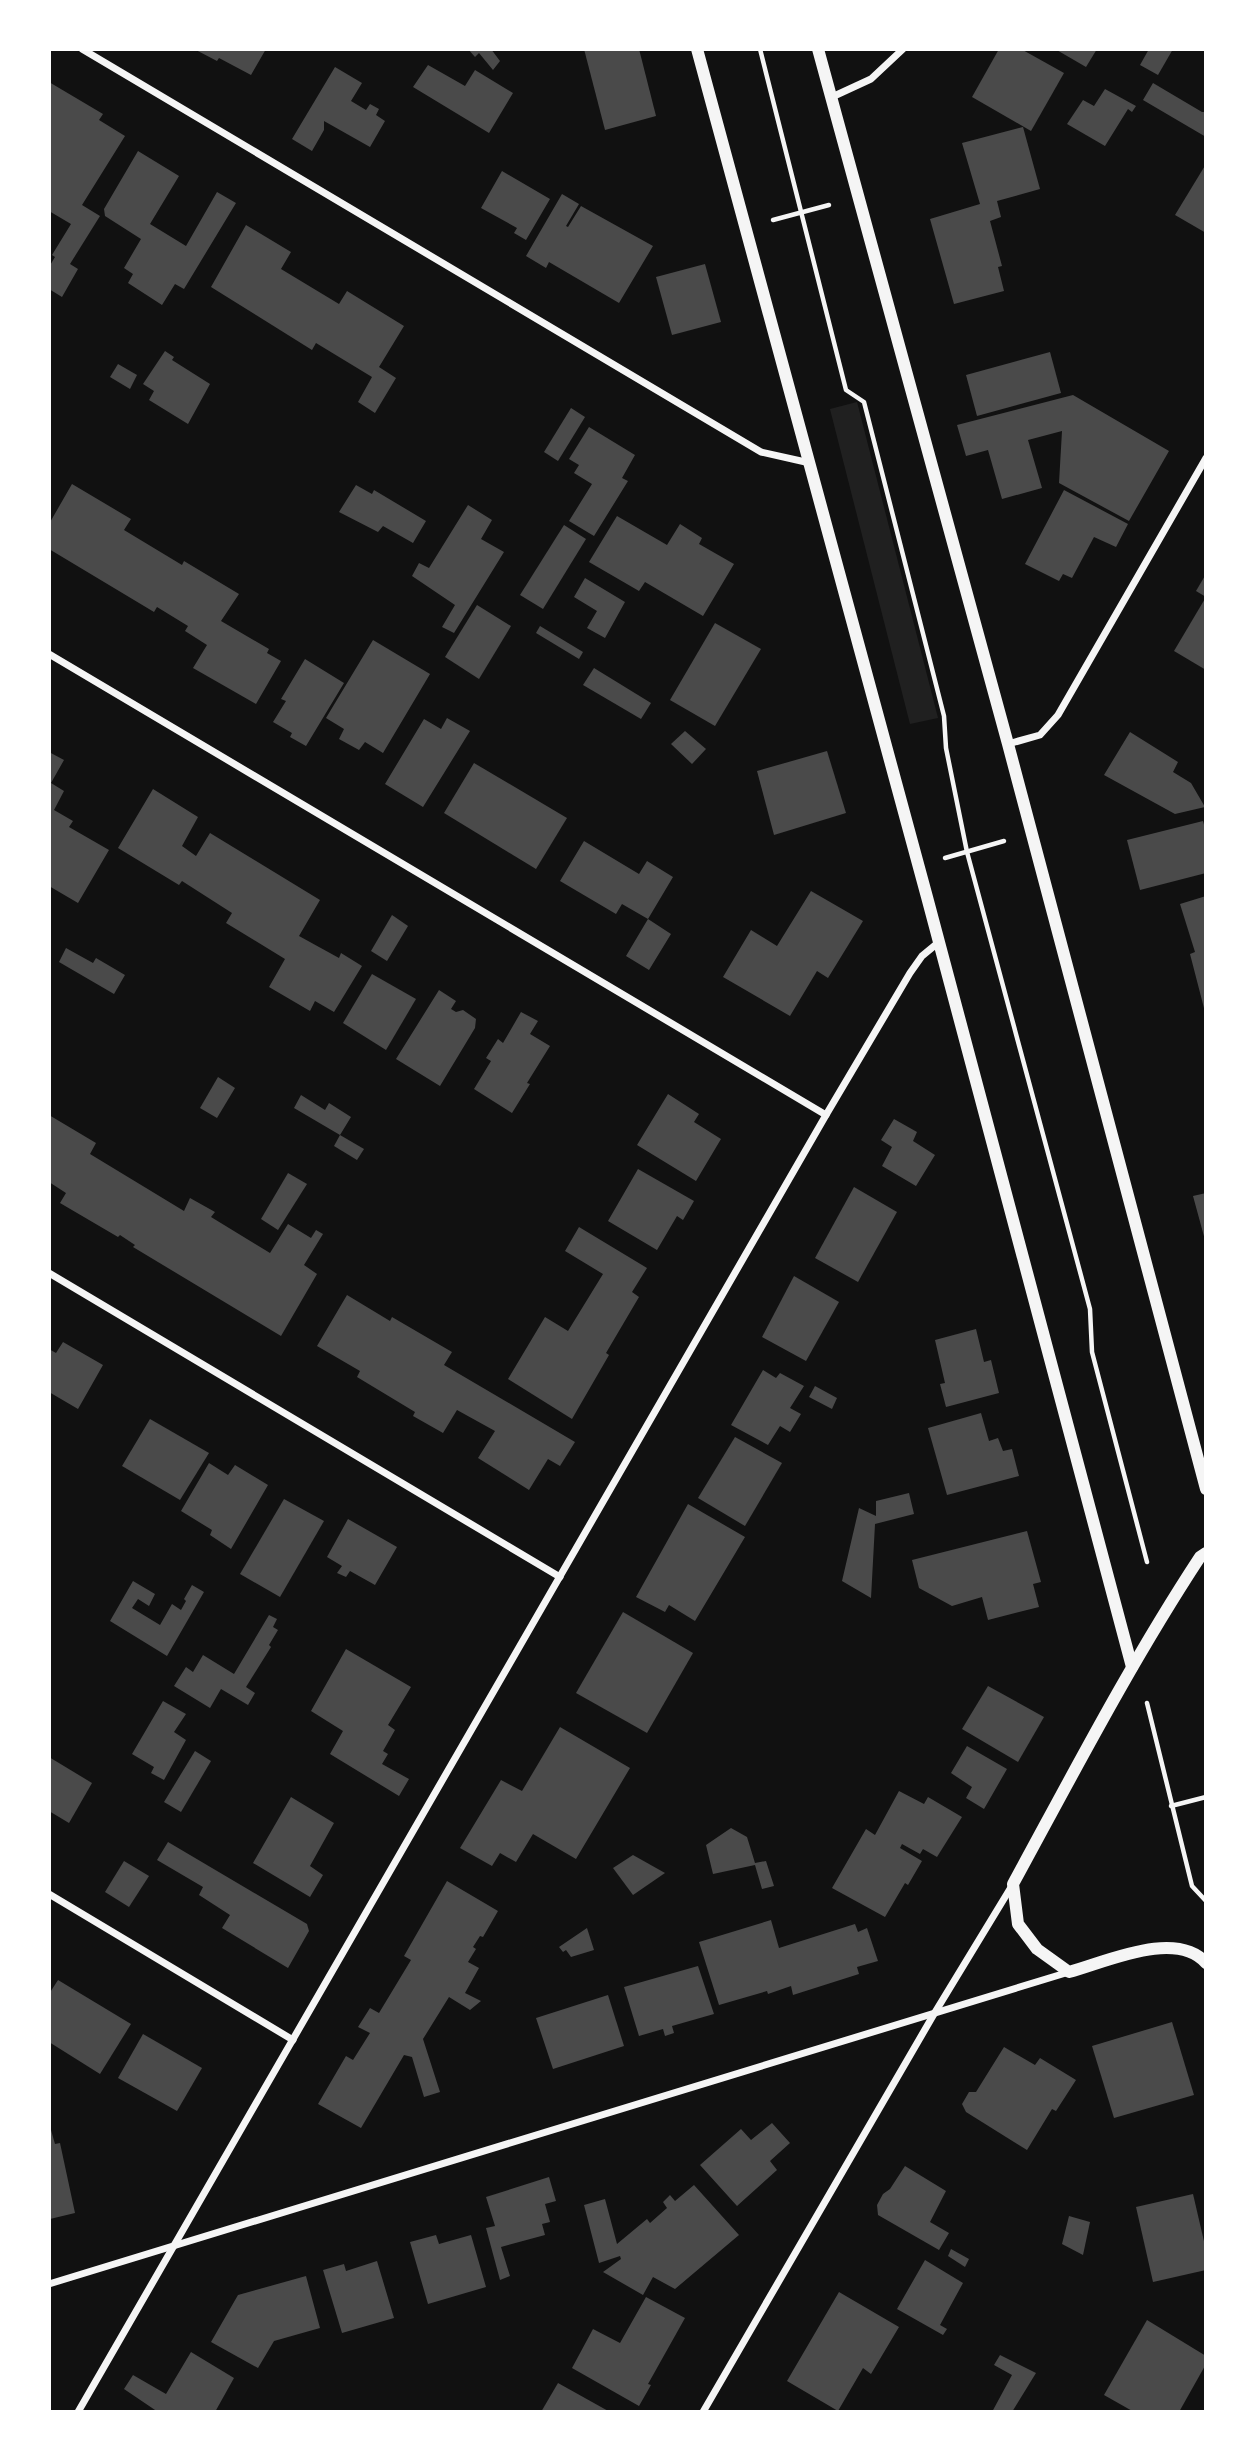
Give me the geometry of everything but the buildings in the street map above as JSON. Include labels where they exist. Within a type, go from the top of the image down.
[{"type":"street","points":[[82,49],[761,452],[810,463]]},
{"type":"street","points":[[697,49],[1132,1667]]},
{"type":"street","points":[[818,49],[1032,833],[1206,1488]]},
{"type":"street","points":[[832,97],[872,79],[904,49]]},
{"type":"street","points":[[1008,744],[1040,735],[1058,715],[1206,458]]},
{"type":"street","points":[[49,654],[826,1115]]},
{"type":"street","points":[[78,2412],[826,1115],[910,973],[922,956],[939,942]]},
{"type":"street","points":[[49,1273],[560,1577]]},
{"type":"street","points":[[703,2412],[934,2014],[1013,1884],[1132,1667],[1172,1599],[1200,1557],[1206,1553]]},
{"type":"street","points":[[1013,1884],[1018,1924],[1037,1949],[1069,1972]]},
{"type":"street","points":[[49,1895],[293,2040]]},
{"type":"street","points":[[49,2284],[1154,1948],[1186,1949],[1206,1963]]},
{"type":"path","points":[[760,49],[846,390],[863,402],[906,564],[944,716],[946,748],[967,852],[1090,1309],[1092,1352],[1147,1562]]},
{"type":"path","points":[[747,227],[859,198]]},
{"type":"path","points":[[918,866],[1032,833]]},
{"type":"path","points":[[1145,1697],[1192,1886],[1206,1901]]},
{"type":"path","points":[[1171,1806],[1206,1797]]},
{"type":"shaded area","points":[[857,402],[938,718],[910,724],[830,409]]}]
